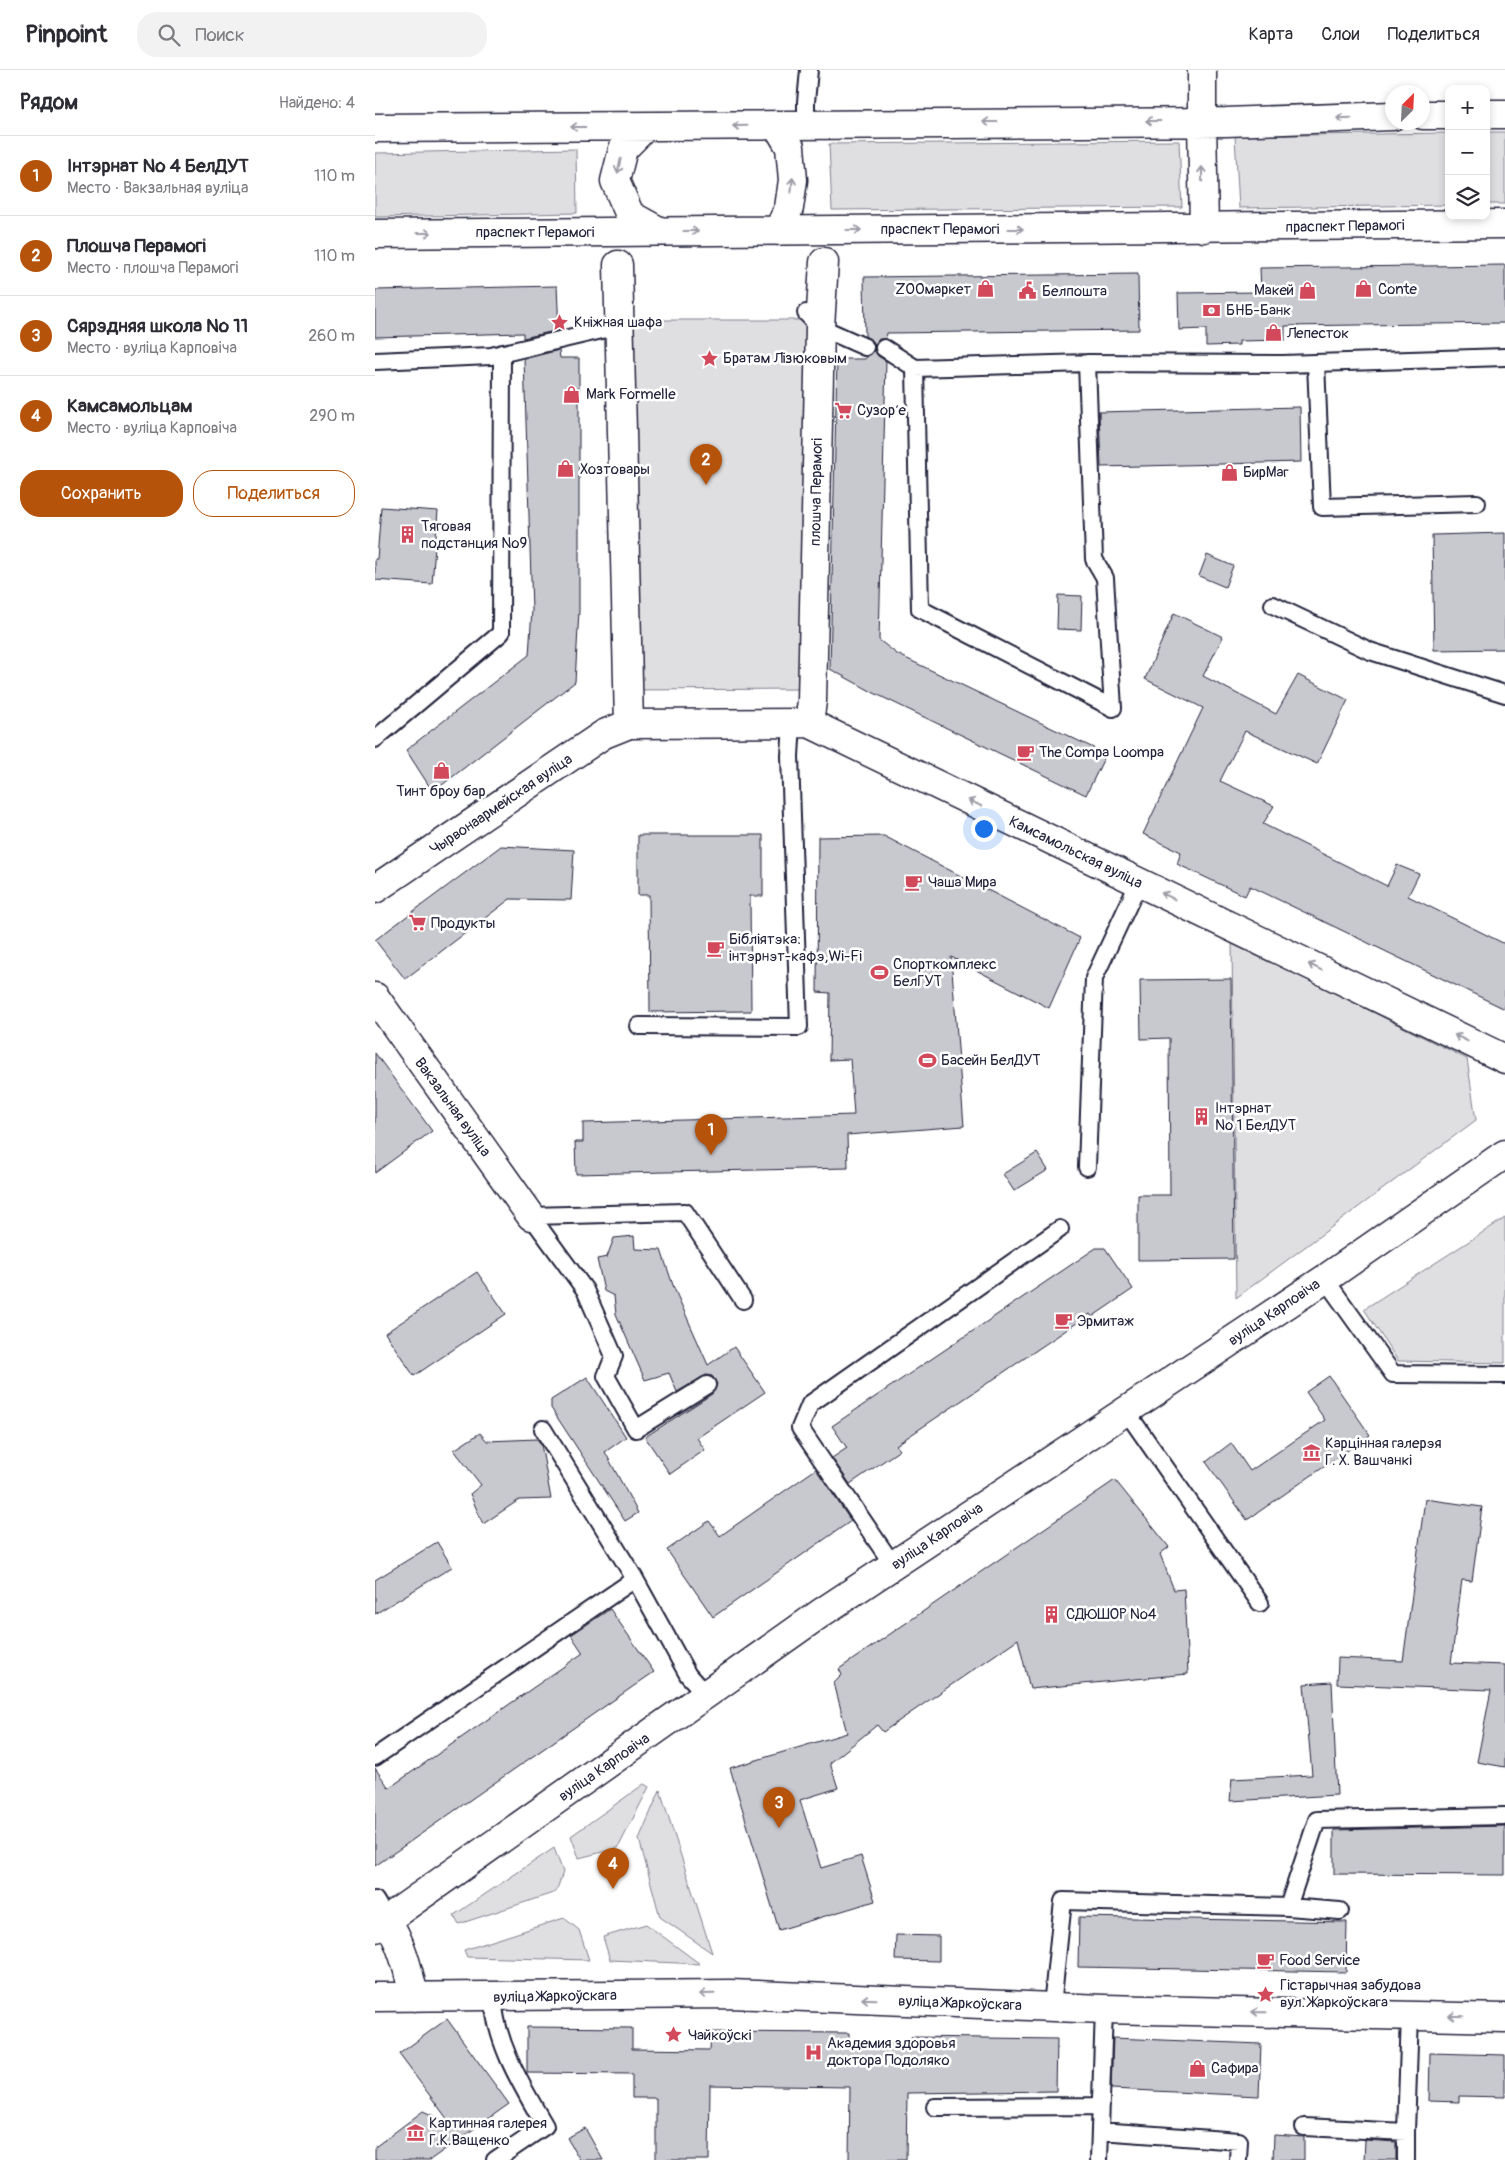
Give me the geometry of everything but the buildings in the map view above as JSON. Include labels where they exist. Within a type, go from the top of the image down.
[{"type":"street","points":[[1202,70],[1204,228]]},
{"type":"street","points":[[1490,114],[1505,114]]},
{"type":"street","points":[[1430,116],[1445,115]]},
{"type":"street","points":[[375,128],[1202,121],[1385,116]]},
{"type":"street","points":[[777,125],[790,147],[793,180],[789,208],[778,230]]},
{"type":"street","points":[[645,127],[623,149],[615,182],[630,215],[659,231]]},
{"type":"street","name":"праспект Перамогі","points":[[375,234],[1505,224]]},
{"type":"street","name":"плошча Перамогі","points":[[800,723],[811,701],[813,320],[824,262]]},
{"type":"street","points":[[618,265],[625,317],[629,724]]},
{"type":"street","name":"Камсамольская вуліца","points":[[629,724],[800,723],[1139,882],[1505,1059]]},
{"type":"street","name":"Чырвонаармейская вуліца","points":[[375,889],[604,734],[629,724]]},
{"type":"street","name":"Вакзальная вуліца","points":[[375,997],[531,1216]]},
{"type":"street","name":"вуліца Карповіча","points":[[379,1916],[706,1696],[821,1613],[1325,1279],[1505,1154]]},
{"type":"street","points":[[379,1916],[393,1928],[410,1976],[415,1997]]},
{"type":"street","name":"вуліца Жаркоўскага","points":[[375,1997],[730,1994],[1104,2009],[1505,2018]]},
{"type":"lane","points":[[806,124],[809,70]]},
{"type":"lane","points":[[375,361],[491,356],[625,317]]},
{"type":"lane","points":[[813,320],[865,347]]},
{"type":"lane","points":[[884,348],[915,368],[1087,363],[1315,363],[1505,357]]},
{"type":"lane","points":[[375,739],[501,633],[502,353]]},
{"type":"lane","points":[[915,368],[921,609],[1113,708],[1105,578],[1094,559],[1087,363]]},
{"type":"lane","points":[[1315,363],[1322,508],[1477,503]]},
{"type":"lane","points":[[1273,605],[1370,651],[1505,694]]},
{"type":"lane","points":[[639,1026],[799,1027],[790,756],[800,723]]},
{"type":"lane","points":[[1087,1167],[1094,978],[1139,882]]},
{"type":"lane","points":[[531,1216],[685,1212],[743,1300]]},
{"type":"lane","points":[[531,1216],[585,1290],[614,1356],[606,1376],[636,1429],[707,1385]]},
{"type":"lane","points":[[893,1566],[800,1428],[810,1404],[1060,1229]]},
{"type":"lane","points":[[1325,1279],[1393,1374],[1505,1375]]},
{"type":"lane","points":[[1126,1411],[1260,1603]]},
{"type":"lane","points":[[543,1429],[635,1579],[688,1675],[706,1696]]},
{"type":"lane","points":[[375,1757],[635,1579]]},
{"type":"lane","points":[[1288,1907],[1317,1820],[1505,1816]]},
{"type":"lane","points":[[1052,2006],[1063,1901],[1288,1907],[1340,1911]]},
{"type":"lane","points":[[493,1996],[494,2018],[514,2070],[545,2126],[495,2160]]},
{"type":"lane","points":[[1099,2160],[1104,2009]]},
{"type":"lane","points":[[1406,2160],[1410,2015]]},
{"type":"lane","points":[[935,2107],[1101,2106]]},
{"type":"lane","points":[[1304,2127],[1406,2132]]},
{"type":"lane","points":[[1100,2131],[1239,2141],[1238,2160]]},
{"type":"shaded area","points":[[1490,132],[1505,132],[1505,204],[1490,204]]},
{"type":"shaded area","points":[[1445,133],[1445,205],[1239,208],[1235,136]]},
{"type":"shaded area","points":[[1179,141],[1182,207],[832,210],[829,144]]},
{"type":"shaded area","points":[[576,149],[577,213],[375,217],[375,153]]},
{"type":"shaded area","points":[[624,320],[806,320],[808,689],[627,690]]},
{"type":"shaded area","points":[[1232,942],[1467,1059],[1476,1120],[1236,1298]]},
{"type":"shaded area","points":[[1505,1218],[1505,1363],[1398,1361],[1364,1309]]},
{"type":"shaded area","points":[[644,1784],[649,1787],[618,1848],[579,1858],[571,1836]]},
{"type":"shaded area","points":[[660,1790],[712,1953],[660,1917],[639,1839]]},
{"type":"shaded area","points":[[554,1848],[563,1872],[556,1892],[459,1924],[454,1915]]},
{"type":"shaded area","points":[[564,1918],[579,1930],[589,1960],[467,1957],[464,1950]]},
{"type":"shaded area","points":[[646,1924],[700,1964],[610,1960],[603,1937]]},
{"type":"place","name":"ZOOмаркет","points":[[985,289]]},
{"type":"place","name":"Conte","points":[[1364,289]]},
{"type":"place","name":"Макей","points":[[1308,290]]},
{"type":"place","name":"Белпошта","points":[[1028,291]]},
{"type":"place","name":"БНБ-Банк","points":[[1212,310]]},
{"type":"place","name":"Кніжная шафа","points":[[560,322]]},
{"type":"place","name":"Лепесток","points":[[1273,333]]},
{"type":"place","name":"Братам Лізюковым","points":[[709,358]]},
{"type":"place","name":"Mark Formelle","points":[[572,394]]},
{"type":"place","name":"Сузорʼе","points":[[843,410]]},
{"type":"place","name":"Хозтовары","points":[[566,469]]},
{"type":"place","name":"БирМаг","points":[[1229,472]]},
{"type":"place","name":"Плошча Перамогі","points":[[706,485]]},
{"type":"place","name":"Тяговая подстанция №9","points":[[407,535]]},
{"type":"place","name":"The Compa Loompa","points":[[1025,752]]},
{"type":"place","name":"Тинт броу бар","points":[[441,770]]},
{"type":"place","name":"Чаша Мира","points":[[914,882]]},
{"type":"place","name":"Продукты","points":[[417,923]]},
{"type":"place","name":"Бібліятэка: інтэрнэт-кафэ,Wi-Fi","points":[[715,948]]},
{"type":"place","name":"Спорткомплекс БелГУТ","points":[[879,973]]},
{"type":"place","name":"Басейн БелДУТ","points":[[927,1060]]},
{"type":"place","name":"Інтэрнат № 1 БелДУТ","points":[[1201,1117]]},
{"type":"place","name":"Інтэрнат № 4 БелДУТ","points":[[711,1155]]},
{"type":"place","name":"Эрмитаж","points":[[1063,1321]]},
{"type":"place","name":"Карцінная галерэя Г. Х. Вашчанкі","points":[[1311,1452]]},
{"type":"place","name":"СДЮШОР №4","points":[[1052,1614]]},
{"type":"place","name":"Сярэдняя школа № 11","points":[[779,1828]]},
{"type":"place","name":"Камсамольцам","points":[[613,1889]]},
{"type":"place","name":"Food Service","points":[[1265,1960]]},
{"type":"place","name":"Гістарычная забудова вул. Жаркоўскага","points":[[1266,1994]]},
{"type":"place","name":"Чайкоўскі","points":[[674,2035]]},
{"type":"place","name":"Академия здоровья доктора Подоляко","points":[[813,2052]]},
{"type":"place","name":"Сафира","points":[[1197,2068]]},
{"type":"place","name":"Картинная галерея Г.К.Ващенко","points":[[415,2132]]}]
